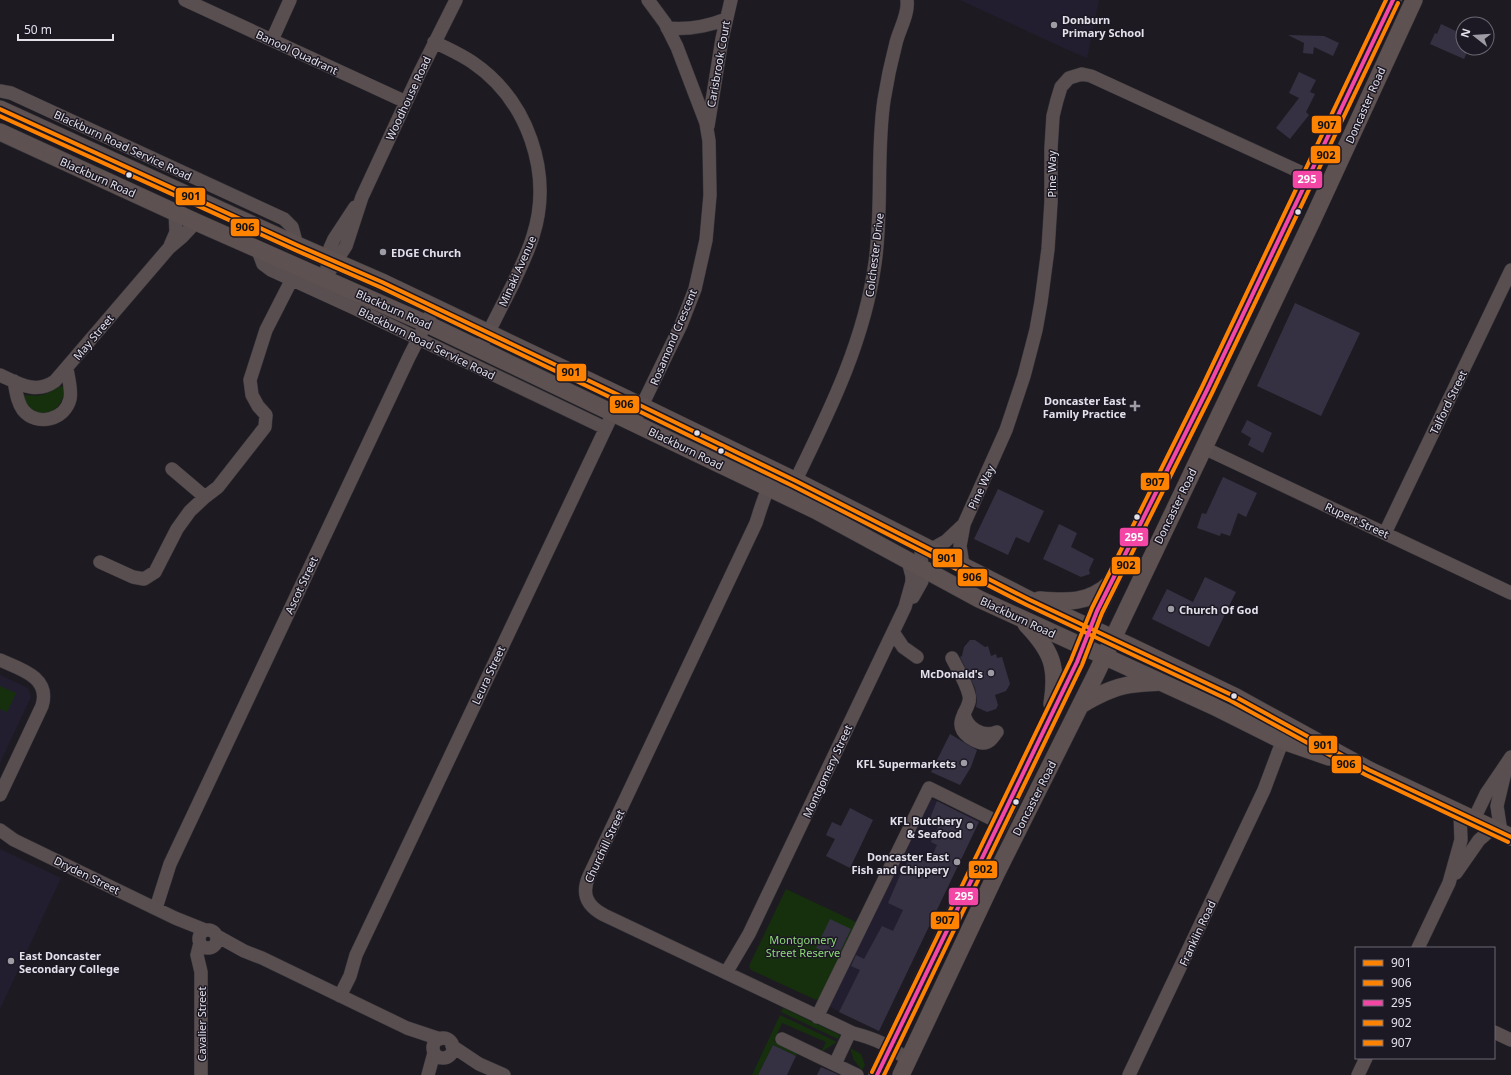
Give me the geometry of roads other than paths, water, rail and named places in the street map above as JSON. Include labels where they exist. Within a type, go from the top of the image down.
[{"type":"main road","name":"Doncaster Road","points":[[877,1075],[1084,647],[1111,583],[1207,390],[1393,0]]},
{"type":"main road","name":"Doncaster Road","points":[[901,1075],[996,874],[1105,656],[1312,221],[1414,0]]},
{"type":"main road","name":"Blackburn Road","points":[[0,109],[25,122],[435,306],[780,473],[1030,600],[1234,696],[1288,738]]},
{"type":"main road","name":"Blackburn Road","points":[[0,132],[196,222],[427,324],[634,422],[851,529],[915,565],[1020,618],[1288,738],[1369,770],[1501,832]]},
{"type":"main road","points":[[1030,600],[1079,600],[1101,592],[1111,583]]},
{"type":"main road","points":[[1020,618],[1042,643],[1053,665],[1054,689],[1050,718]]},
{"type":"main road","points":[[1081,705],[1099,694],[1115,688],[1128,685],[1160,682]]},
{"type":"street","points":[[272,40],[290,0]]},
{"type":"street","name":"Woodhouse Road","points":[[325,278],[333,261],[330,248],[335,237],[362,197],[434,42],[456,0]]},
{"type":"street","name":"Rosamond Crescent","points":[[634,422],[681,325],[700,272],[706,240],[709,207],[710,166],[708,129],[684,62],[667,28],[648,0]]},
{"type":"street","name":"Carisbrook Court","points":[[708,129],[726,19],[731,0]]},
{"type":"street","name":"Colchester Drive","points":[[777,492],[796,481],[847,370],[857,343],[867,304],[875,262],[879,221],[883,104],[890,64],[907,9],[907,0]]},
{"type":"street","name":"Banool Quadrant","points":[[185,1],[406,102]]},
{"type":"street","points":[[667,28],[699,28],[726,19]]},
{"type":"street","name":"Minaki Avenue","points":[[434,42],[472,62],[494,80],[504,92],[515,106],[524,122],[536,153],[539,169],[540,198],[534,236],[522,265],[480,349]]},
{"type":"street","name":"Pine Way","points":[[963,565],[960,546],[964,524],[1006,430],[1024,376],[1036,330],[1048,249],[1053,123],[1059,90],[1065,81],[1078,74],[1091,76],[1310,176]]},
{"type":"street","name":"Blackburn Road Service Road","points":[[0,91],[10,93],[284,219],[292,227],[297,245]]},
{"type":"street","name":"May Street","points":[[169,248],[176,232],[175,212]]},
{"type":"street","name":"May Street","points":[[0,375],[29,388],[44,387],[55,381],[169,248],[196,222]]},
{"type":"street","name":"Blackburn Road Service Road","points":[[257,248],[263,264],[271,270],[605,428]]},
{"type":"street","name":"Talford Street","points":[[1385,533],[1511,270]]},
{"type":"street","points":[[100,562],[133,577],[144,579],[155,572],[177,529],[190,511],[218,487],[265,427],[266,415],[258,406],[252,395],[250,380],[266,330],[292,280]]},
{"type":"street","name":"Ascot Street","points":[[151,905],[435,306]]},
{"type":"street","points":[[14,381],[18,400],[25,412],[37,419],[50,419],[62,412],[70,400],[67,368]]},
{"type":"street","name":"Leura Street","points":[[337,994],[350,976],[356,955],[621,396]]},
{"type":"street","name":"Rupert Street","points":[[1204,448],[1511,593]]},
{"type":"street","points":[[172,469],[205,497]]},
{"type":"street","name":"Churchill Street","points":[[780,473],[772,480],[777,492],[756,523],[586,881],[585,889],[588,901],[597,911],[817,1017],[851,1032],[870,1037],[888,1050],[908,1060]]},
{"type":"street","name":"Pine Way","points":[[926,548],[952,537],[964,524]]},
{"type":"street","name":"Montgomery Street","points":[[730,975],[905,607],[922,581],[915,565],[926,548]]},
{"type":"street","points":[[893,632],[903,646],[917,656]]},
{"type":"street","points":[[952,658],[970,697],[964,713],[964,719],[968,725],[979,732],[989,735],[997,732]]},
{"type":"street","points":[[0,660],[34,676],[41,685],[44,696],[42,706],[0,795]]},
{"type":"street","name":"Franklin Road","points":[[1130,1075],[1264,790],[1272,765],[1288,738]]},
{"type":"street","points":[[1449,883],[1467,816],[1486,794],[1510,760]]},
{"type":"street","points":[[1418,947],[1449,883],[1479,840],[1501,832],[1497,806],[1510,760]]},
{"type":"street","points":[[817,1017],[929,788],[1000,823]]},
{"type":"street","name":"Dryden Street","points":[[0,830],[14,840],[151,905],[175,918],[208,941],[244,951],[262,958],[407,1028],[442,1050],[504,1075]]},
{"type":"street","name":"Cavalier Street","points":[[201,1075],[201,972],[208,941]]},
{"type":"street","points":[[841,1069],[851,1032]]},
{"type":"street","points":[[1495,1032],[1511,1040]]},
{"type":"street","points":[[782,1039],[841,1069],[857,1075]]},
{"type":"street","points":[[428,1075],[442,1050]]},
{"type":"street","points":[[432,1075],[442,1050]]},
{"type":"street","points":[[1358,1075],[1366,1059]]},
{"type":"place","name":"Donburn Primary School","points":[[1054,25]]},
{"type":"place","name":"EDGE Church","points":[[383,252]]},
{"type":"place","name":"Doncaster East Family Practice","points":[[1135,406]]},
{"type":"place","name":"Church Of God","points":[[1171,609]]},
{"type":"place","name":"McDonald's","points":[[991,673]]},
{"type":"place","name":"KFL Supermarkets","points":[[964,763]]},
{"type":"place","name":"KFL Butchery & Seafood","points":[[970,826]]},
{"type":"place","name":"Doncaster East Fish and Chippery","points":[[957,862]]},
{"type":"place","name":"East Doncaster Secondary College","points":[[11,961]]},
{"type":"park label","name":"Montgomery Street Reserve","points":[[803,945]]}]
